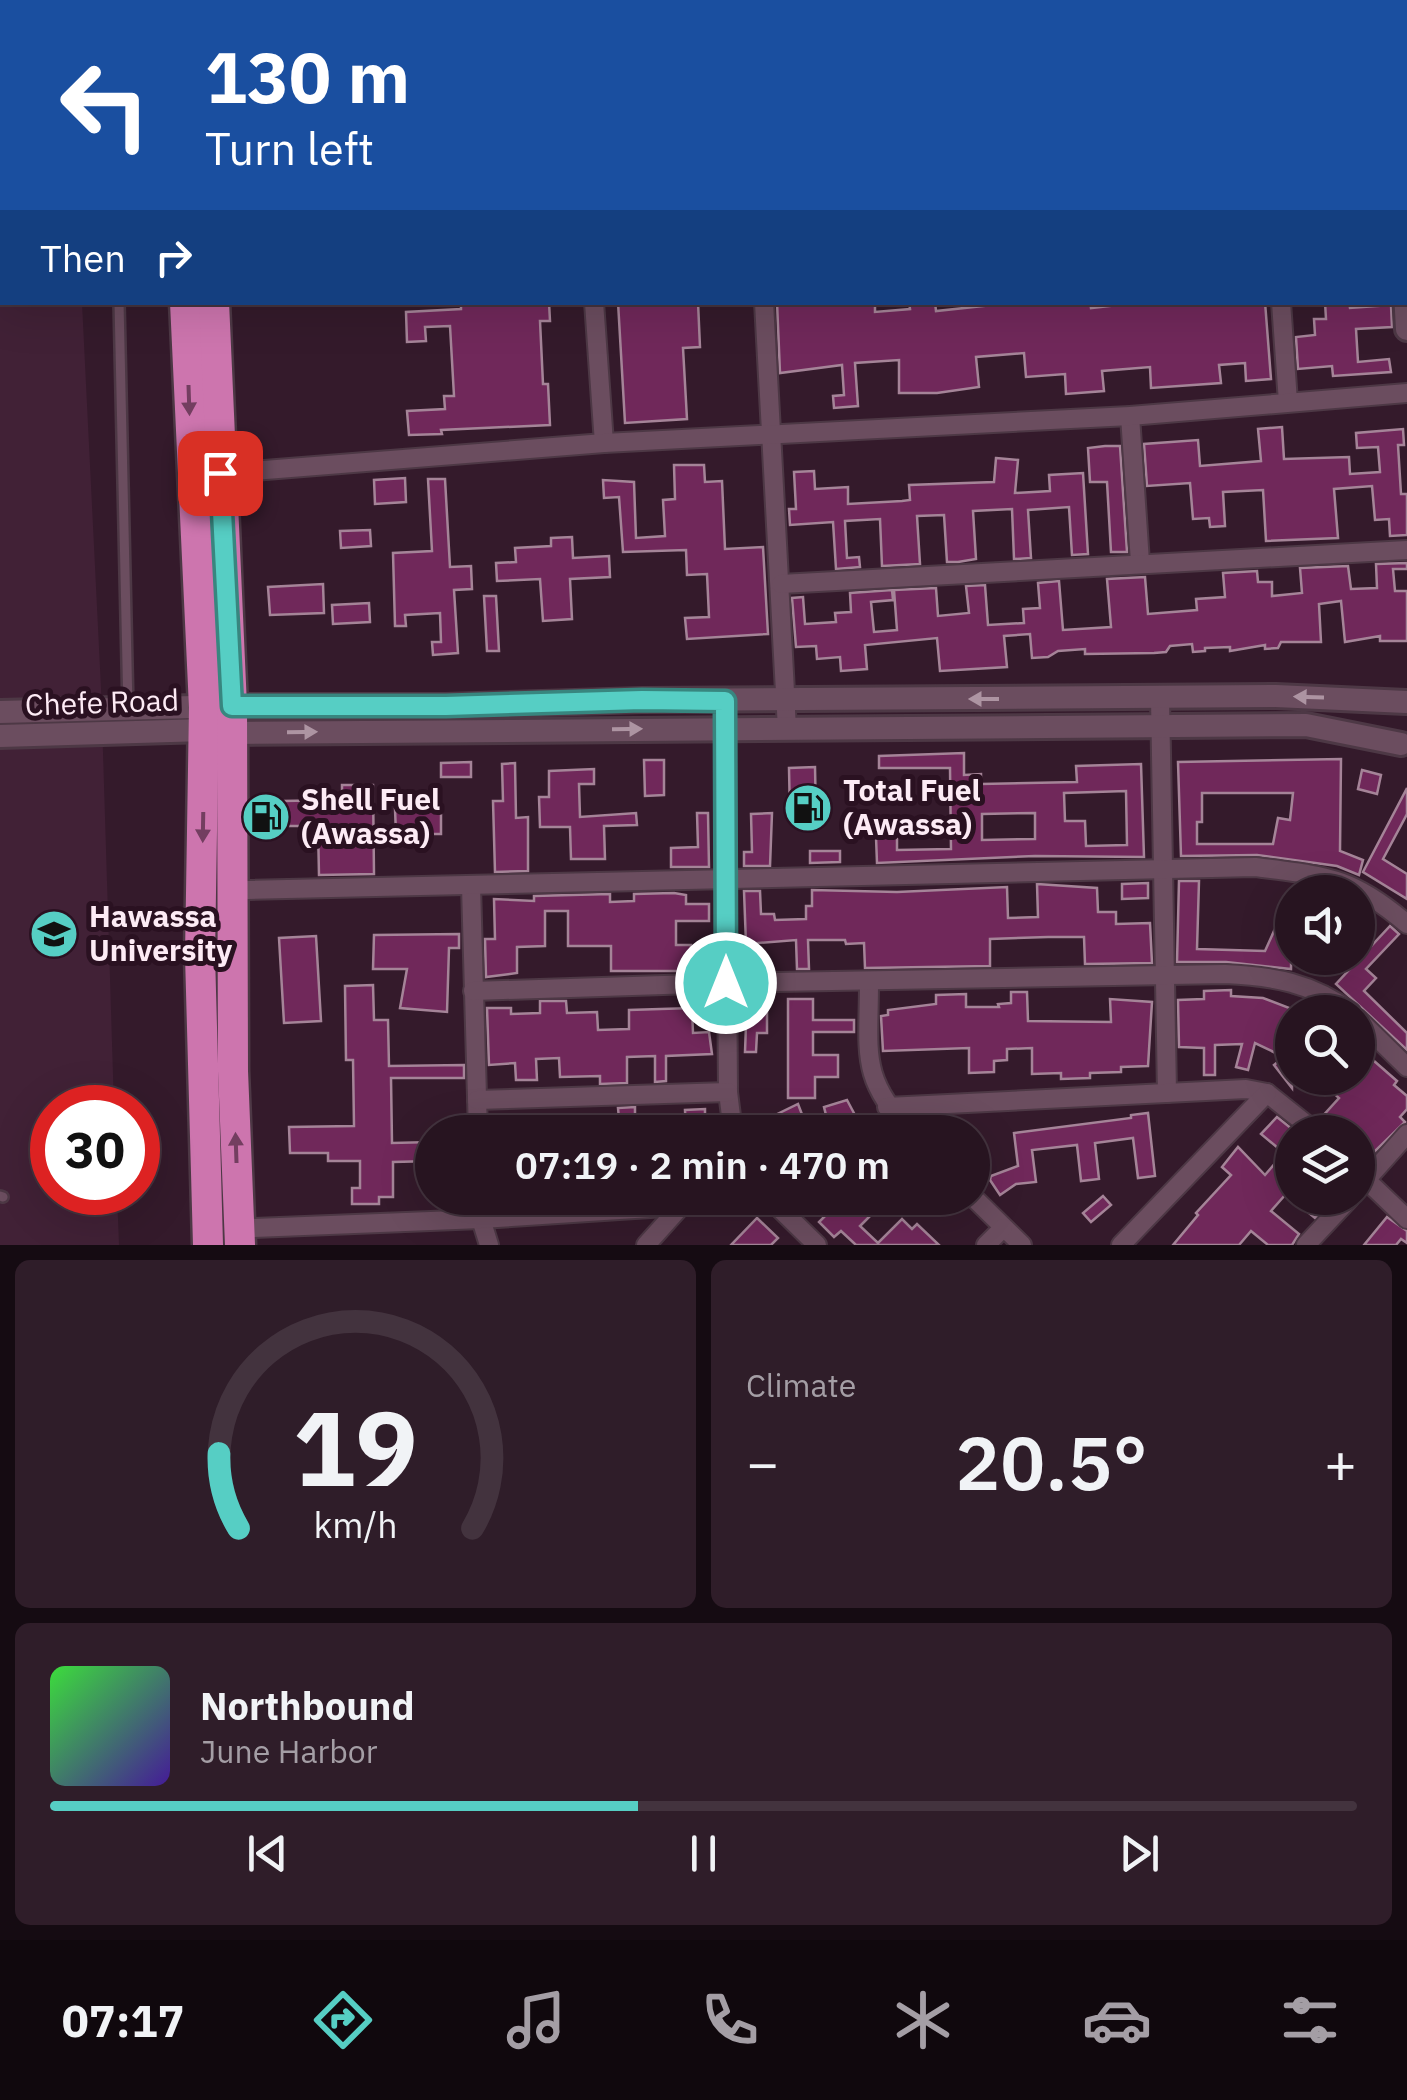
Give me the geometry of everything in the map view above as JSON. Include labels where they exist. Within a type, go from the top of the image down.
[{"type":"highway","points":[[185,305],[206,474],[233,1071],[247,1236]]},
{"type":"highway","points":[[206,474],[214,305]]},
{"type":"highway","points":[[208,1245],[200,954],[219,719]]},
{"type":"main road","points":[[1276,696],[1407,701],[1396,722],[1404,747],[1306,726],[724,728],[219,719],[642,700],[1276,696]]},
{"type":"main road","name":"Chefe Road","points":[[0,712],[128,708],[219,719]]},
{"type":"main road","name":"Chefe Road","points":[[0,736],[128,732],[219,719]]},
{"type":"street","points":[[594,305],[604,444]]},
{"type":"street","points":[[764,305],[787,728]]},
{"type":"street","points":[[1281,305],[1288,402]]},
{"type":"street","points":[[206,474],[604,444],[1130,416],[1407,393]]},
{"type":"street","points":[[1130,416],[1140,562]]},
{"type":"street","points":[[780,584],[1407,550]]},
{"type":"street","points":[[1160,698],[1166,867],[1167,1093]]},
{"type":"street","points":[[725,701],[726,983],[731,1115]]},
{"type":"street","points":[[248,890],[1255,867],[1333,878],[1382,903],[1407,924]]},
{"type":"street","points":[[471,886],[477,1115]]},
{"type":"street","points":[[472,992],[1225,974],[1289,980],[1324,995]]},
{"type":"street","points":[[869,982],[870,1063],[877,1092],[895,1115]]},
{"type":"street","points":[[1375,1036],[1407,1067]]},
{"type":"street","points":[[887,1107],[1246,1089],[1267,1093],[1295,1115]]},
{"type":"street","points":[[477,1100],[728,1092]]},
{"type":"street","points":[[1121,1245],[1267,1093]]},
{"type":"street","points":[[1375,1165],[1407,1134]]},
{"type":"street","points":[[1375,1192],[1407,1219]]},
{"type":"street","points":[[481,1215],[489,1245]]},
{"type":"street","points":[[247,1236],[543,1215]]},
{"type":"street","points":[[646,1245],[674,1215]]},
{"type":"street","points":[[785,1215],[812,1243]]},
{"type":"street","points":[[990,1215],[1022,1245]]},
{"type":"street","points":[[1306,1245],[1334,1215]]},
{"type":"street","points":[[986,1245],[1003,1228]]},
{"type":"lane","points":[[119,305],[128,732]]},
{"type":"shaded area","name":"Hawassa University","points":[[0,305],[82,305],[101,688],[113,1085],[30,1085],[30,1215],[118,1215],[119,1245],[0,1245]]},
{"type":"building","points":[[461,305],[549,305],[550,321],[540,321],[543,384],[548,384],[550,425],[409,435],[407,411],[445,409],[444,396],[454,396],[450,326],[425,327],[426,341],[407,342],[406,312],[461,309]]},
{"type":"building","points":[[618,305],[698,305],[700,347],[683,348],[687,419],[625,423]]},
{"type":"building","points":[[777,305],[875,305],[875,312],[910,309],[909,305],[935,305],[936,311],[992,305],[1265,305],[1271,379],[1246,381],[1245,363],[1219,365],[1221,383],[1151,388],[1150,367],[1102,371],[1104,391],[1066,394],[1065,374],[1026,377],[1024,353],[976,357],[979,387],[899,393],[899,360],[855,363],[858,406],[834,408],[833,396],[844,395],[842,365],[780,373]]},
{"type":"building","points":[[1325,305],[1391,305],[1392,327],[1356,329],[1358,362],[1389,359],[1391,372],[1333,376],[1332,366],[1298,369],[1296,337],[1315,335],[1314,319],[1326,319]]},
{"type":"building","points":[[1282,427],[1284,459],[1349,457],[1350,474],[1380,472],[1378,447],[1357,448],[1356,433],[1403,429],[1404,445],[1398,445],[1401,494],[1407,494],[1407,535],[1390,536],[1389,519],[1375,520],[1372,486],[1334,489],[1338,538],[1266,541],[1263,490],[1223,492],[1225,526],[1210,527],[1209,518],[1193,519],[1190,483],[1147,486],[1144,444],[1198,440],[1200,466],[1261,461],[1258,429]]},
{"type":"building","points":[[1120,446],[1127,552],[1111,552],[1107,482],[1090,482],[1088,448]]},
{"type":"building","points":[[996,458],[1018,460],[1015,493],[1050,491],[1049,475],[1083,473],[1088,554],[1072,555],[1069,507],[1028,510],[1031,558],[1014,559],[1012,509],[973,511],[976,559],[958,562],[947,562],[944,515],[917,516],[920,564],[882,566],[880,519],[845,521],[847,558],[859,557],[860,567],[836,569],[833,522],[790,525],[789,509],[796,509],[794,472],[814,471],[815,489],[848,487],[848,504],[902,501],[910,500],[909,485],[994,482]]},
{"type":"building","points":[[674,465],[704,465],[705,482],[722,481],[725,549],[763,547],[768,634],[687,639],[685,618],[709,617],[707,574],[687,575],[686,550],[623,552],[619,497],[604,498],[603,480],[634,482],[636,538],[665,536],[663,500],[675,499]]},
{"type":"building","points":[[405,478],[406,502],[375,504],[374,480]]},
{"type":"building","points":[[428,479],[445,479],[450,567],[471,566],[472,589],[454,590],[458,653],[433,655],[432,642],[441,642],[440,613],[405,615],[406,626],[395,626],[393,553],[432,551]]},
{"type":"building","points":[[370,530],[371,546],[341,548],[340,531]]},
{"type":"building","points":[[572,537],[573,558],[609,556],[610,577],[570,579],[572,619],[543,621],[540,579],[497,581],[496,563],[516,562],[515,548],[551,546],[551,538]]},
{"type":"building","points":[[1407,563],[1407,569],[1393,569],[1395,591],[1407,591],[1407,641],[1380,641],[1380,636],[1345,642],[1341,601],[1319,604],[1321,642],[1281,642],[1278,648],[1265,649],[1265,645],[1193,652],[1192,644],[1170,646],[1166,652],[1085,654],[1085,649],[1032,658],[1030,634],[1004,636],[1007,667],[940,671],[937,638],[865,645],[867,669],[841,671],[840,657],[817,659],[816,646],[796,647],[792,598],[803,597],[805,624],[836,622],[835,613],[851,612],[850,593],[892,590],[893,600],[871,602],[874,632],[897,630],[894,590],[936,588],[938,616],[969,613],[966,586],[985,585],[988,625],[1024,623],[1023,609],[1040,608],[1038,583],[1059,581],[1063,630],[1111,627],[1107,579],[1145,577],[1148,614],[1197,610],[1196,599],[1225,597],[1223,573],[1257,571],[1258,582],[1272,582],[1272,596],[1302,593],[1300,568],[1348,566],[1351,589],[1377,588],[1376,564]]},
{"type":"building","points":[[323,584],[324,613],[270,615],[268,587]]},
{"type":"building","points":[[484,596],[496,596],[499,651],[487,651]]},
{"type":"building","points":[[369,603],[370,622],[333,624],[332,605]]},
{"type":"building","points":[[964,753],[964,775],[981,774],[981,784],[1077,782],[1076,766],[1141,764],[1144,857],[1035,856],[877,863],[876,837],[897,836],[897,850],[951,849],[950,768],[879,768],[879,756]],"holes":[[[1126,791],[1127,845],[1086,846],[1085,821],[1065,821],[1064,793]],[[1035,813],[1035,839],[982,840],[982,814]]]},
{"type":"building","points":[[1341,759],[1340,851],[1363,860],[1359,875],[1337,866],[1257,855],[1181,856],[1178,762]],"holes":[[[1202,793],[1293,793],[1290,820],[1278,818],[1273,844],[1197,844]]]},
{"type":"building","points":[[644,760],[664,760],[664,795],[645,796]]},
{"type":"building","points":[[471,762],[471,777],[441,777],[441,763]]},
{"type":"building","points":[[515,763],[516,818],[528,817],[528,871],[495,872],[493,801],[503,801],[502,764]]},
{"type":"building","points":[[815,767],[816,816],[790,816],[789,768]]},
{"type":"building","points":[[594,769],[594,784],[579,784],[580,817],[636,813],[637,825],[604,826],[605,859],[571,859],[570,827],[540,827],[539,797],[549,797],[549,771]]},
{"type":"building","points":[[1362,770],[1381,775],[1377,794],[1358,789]]},
{"type":"building","points":[[342,785],[373,785],[374,874],[319,875],[318,826],[282,826],[281,801],[342,800]]},
{"type":"building","points":[[1407,788],[1407,814],[1383,859],[1407,874],[1407,899],[1375,879],[1375,875],[1363,872]]},
{"type":"building","points":[[441,808],[441,834],[396,834],[395,809]]},
{"type":"building","points":[[697,813],[708,813],[709,867],[671,867],[671,848],[698,847]]},
{"type":"building","points":[[772,813],[770,866],[744,866],[744,852],[752,852],[751,814]]},
{"type":"building","points":[[810,851],[840,851],[840,862],[810,863]]},
{"type":"building","points":[[1179,881],[1199,881],[1197,949],[1265,951],[1275,929],[1275,967],[1177,962]]},
{"type":"building","points":[[1148,883],[1148,898],[1122,899],[1122,884]]},
{"type":"building","points":[[1037,884],[1097,888],[1098,912],[1116,912],[1116,924],[1150,923],[1152,963],[1085,964],[1084,937],[990,939],[990,966],[865,968],[864,943],[808,940],[809,969],[797,969],[796,940],[746,944],[744,891],[760,891],[761,914],[774,914],[775,920],[806,919],[806,906],[812,906],[812,890],[897,892],[1007,887],[1008,918],[1038,917]]},
{"type":"building","points":[[610,894],[610,902],[634,901],[634,894],[686,895],[686,904],[709,904],[709,921],[676,921],[676,945],[691,945],[691,953],[703,953],[703,971],[611,971],[611,946],[568,946],[568,911],[545,911],[545,946],[517,947],[517,973],[486,977],[485,939],[495,939],[494,899],[534,901],[534,896]]},
{"type":"building","points":[[1390,926],[1399,934],[1375,959],[1375,942]]},
{"type":"building","points":[[459,934],[459,948],[449,948],[447,1012],[400,1008],[407,969],[373,969],[374,935]]},
{"type":"building","points":[[316,936],[321,1021],[284,1023],[279,938]]},
{"type":"building","points":[[1344,975],[1376,978],[1364,991],[1368,995],[1348,995],[1336,984]]},
{"type":"building","points":[[373,985],[374,1020],[388,1020],[389,1066],[464,1065],[464,1078],[391,1078],[392,1143],[415,1142],[415,1161],[393,1162],[393,1197],[379,1197],[379,1204],[352,1204],[352,1188],[360,1188],[360,1161],[328,1161],[328,1153],[290,1153],[289,1127],[354,1126],[353,1060],[346,1060],[345,986]]},
{"type":"building","points":[[1231,990],[1231,996],[1275,1003],[1275,1053],[1255,1043],[1248,1070],[1236,1067],[1242,1044],[1215,1045],[1215,1075],[1204,1075],[1204,1048],[1179,1047],[1178,1000],[1204,999],[1204,991]]},
{"type":"building","points":[[1011,992],[1027,992],[1028,1021],[1111,1022],[1110,999],[1152,1002],[1148,1066],[1090,1073],[1090,1078],[1061,1079],[1061,1073],[1032,1074],[1032,1048],[1007,1049],[1007,1060],[994,1061],[994,1072],[969,1073],[969,1048],[883,1051],[881,1016],[888,1015],[888,1010],[936,1004],[936,995],[966,994],[966,1007],[999,1007],[998,1004],[1011,1003]]},
{"type":"building","points":[[747,998],[767,998],[767,1033],[757,1033],[756,1052],[745,1052]]},
{"type":"building","points":[[788,999],[813,999],[813,1020],[854,1020],[854,1032],[813,1032],[813,1055],[838,1055],[838,1077],[815,1077],[815,1098],[788,1098]]},
{"type":"building","points":[[540,1001],[566,1001],[567,1013],[597,1012],[598,1030],[629,1029],[629,1010],[692,1008],[693,1033],[709,1032],[712,1054],[666,1056],[666,1081],[655,1082],[655,1056],[627,1057],[627,1083],[600,1084],[600,1076],[560,1077],[559,1058],[536,1059],[537,1080],[516,1080],[515,1063],[489,1065],[487,1008],[511,1008],[511,1014],[540,1013]]},
{"type":"building","points":[[1375,1002],[1407,1033],[1407,1050],[1375,1020]]},
{"type":"building","points":[[1375,1062],[1407,1096],[1407,1109],[1400,1117],[1405,1122],[1375,1151],[1375,1115],[1324,1115],[1339,1098],[1336,1095],[1375,1095]]},
{"type":"building","points":[[847,1100],[855,1115],[826,1115],[824,1107]]},
{"type":"building","points":[[798,1104],[802,1115],[775,1115]]},
{"type":"building","points":[[635,1107],[635,1115],[619,1115],[618,1108]]},
{"type":"building","points":[[705,1109],[705,1115],[685,1115],[685,1110]]},
{"type":"building","points":[[1148,1113],[1155,1176],[1138,1178],[1133,1138],[1095,1143],[1099,1179],[1081,1181],[1077,1145],[1032,1150],[1036,1182],[1016,1184],[1000,1195],[990,1180],[991,1176],[1018,1166],[1014,1133]]},
{"type":"building","points":[[1275,1119],[1275,1146],[1261,1134]]},
{"type":"building","points":[[1238,1147],[1265,1175],[1275,1163],[1275,1206],[1271,1211],[1299,1234],[1292,1245],[1268,1245],[1251,1231],[1239,1245],[1173,1245],[1231,1175],[1222,1167]]},
{"type":"building","points":[[1103,1196],[1111,1205],[1091,1222],[1083,1213]]},
{"type":"building","points":[[826,1215],[871,1215],[860,1226],[878,1243],[902,1219],[912,1229],[917,1224],[939,1245],[856,1245],[841,1231],[834,1237],[819,1222]]},
{"type":"building","points":[[1387,1217],[1407,1231],[1407,1243],[1401,1239],[1396,1245],[1364,1245]]},
{"type":"building","points":[[757,1218],[778,1238],[771,1245],[731,1245]]},
{"type":"place","name":"Total Fuel (Awassa)","points":[[808,808]]},
{"type":"place","name":"Shell Fuel (Awassa)","points":[[266,817]]},
{"type":"place","name":"Hawassa University","points":[[54,934]]},
{"type":"route","points":[[220,473],[232,706],[725,701],[726,983]]}]
